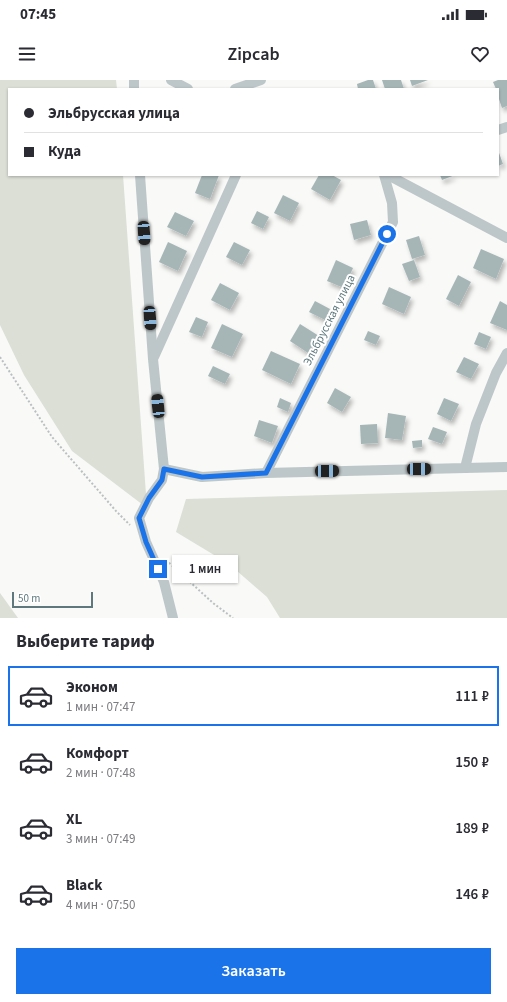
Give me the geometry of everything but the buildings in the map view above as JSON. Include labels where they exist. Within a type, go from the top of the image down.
[{"type":"street","points":[[171,80],[186,88]]},
{"type":"street","points":[[238,88],[261,80]]},
{"type":"street","points":[[140,176],[153,359],[164,469],[162,480],[149,498],[139,518],[146,542],[164,582],[173,618]]},
{"type":"street","points":[[153,359],[236,176]]},
{"type":"street","name":"Эльбрусская улица","points":[[266,473],[393,222],[392,203],[384,176]]},
{"type":"street","points":[[390,176],[507,238]]},
{"type":"street","points":[[465,468],[476,424],[496,372],[507,353]]},
{"type":"street","points":[[164,469],[202,477],[266,473],[507,467]]},
{"type":"path","points":[[0,357],[52,437],[131,527]]},
{"type":"path","points":[[163,557],[213,603],[233,618]]},
{"type":"shaded area","points":[[0,80],[116,80],[117,88],[8,88],[8,176],[123,176],[147,508],[72,451],[24,375],[0,325]]},
{"type":"shaded area","points":[[507,490],[507,618],[280,618],[267,597],[229,564],[176,532],[186,499]]},
{"type":"shaded area","points":[[0,593],[18,618],[0,618]]},
{"type":"route","points":[[158,569],[146,542],[139,518],[149,498],[162,480],[164,469],[202,477],[266,473],[387,234]]}]
